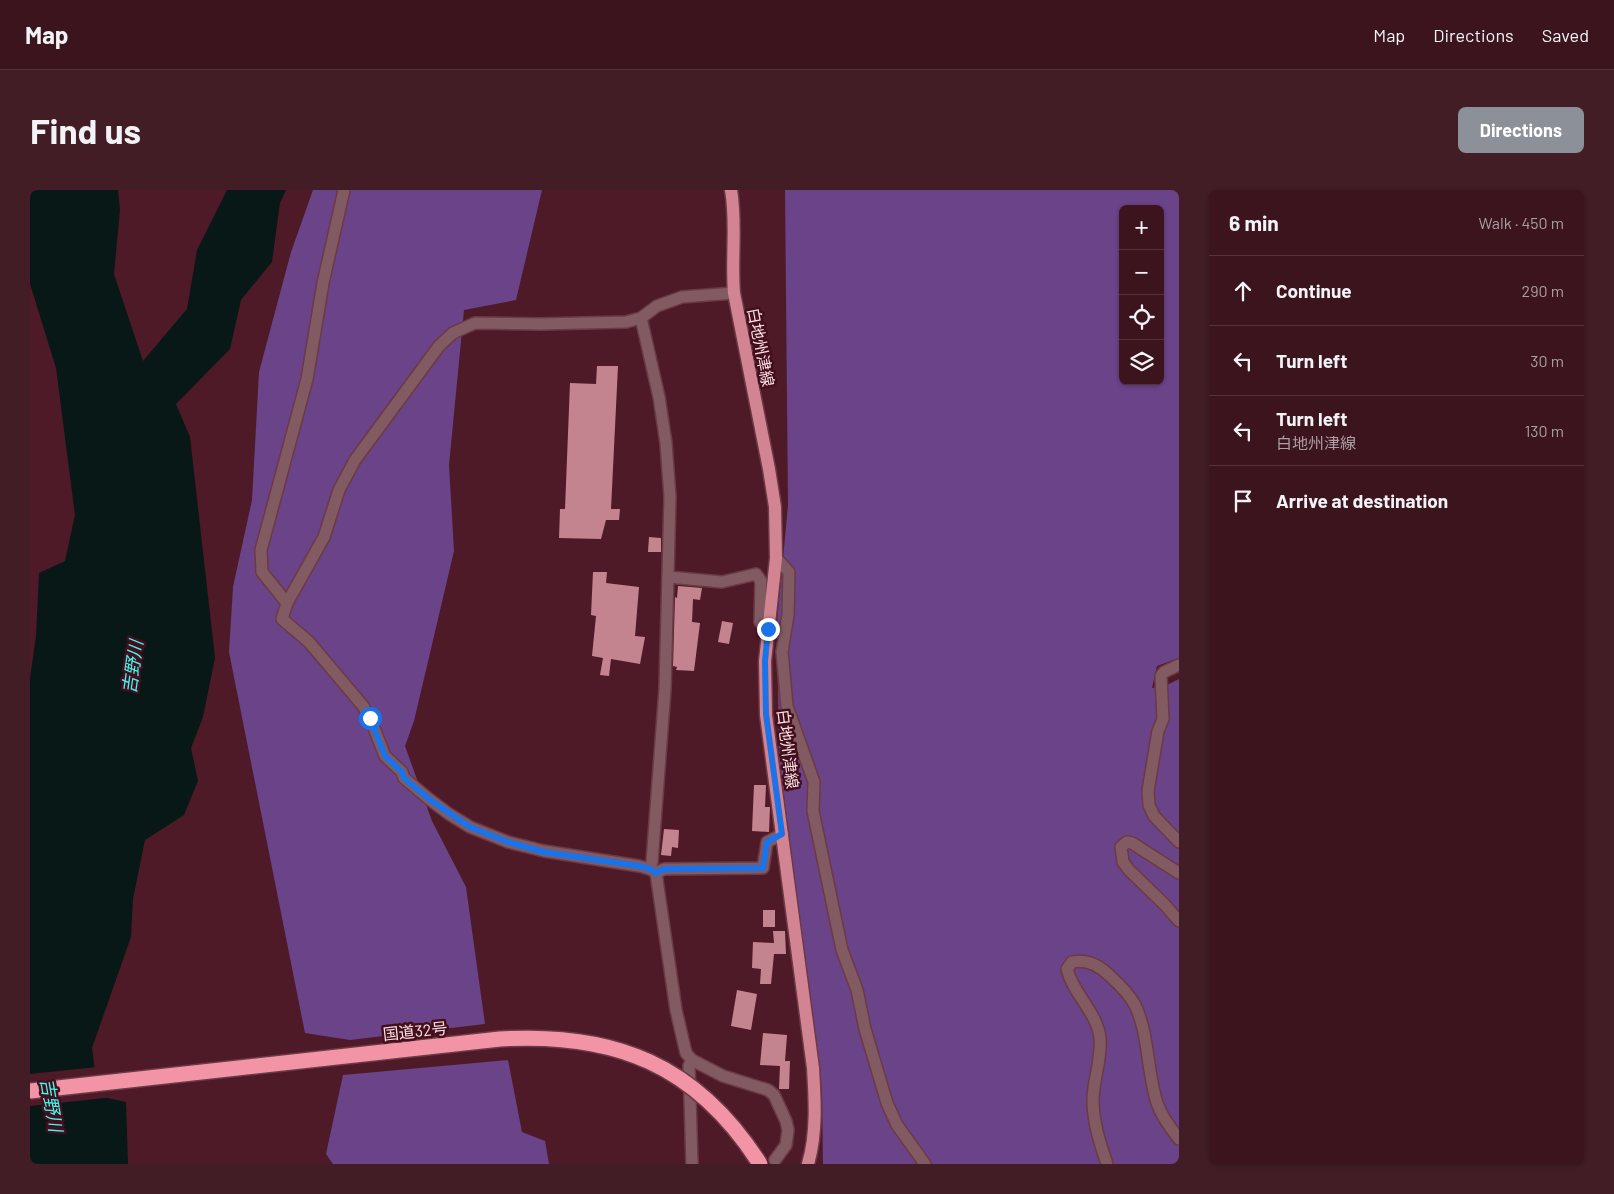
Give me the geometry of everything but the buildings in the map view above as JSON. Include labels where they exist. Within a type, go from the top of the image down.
[{"type":"highway","name":"国道32号","points":[[30,1091],[500,1039],[560,1038],[582,1041],[627,1052],[671,1073],[703,1096],[718,1110],[740,1135],[760,1164]]},
{"type":"main road","name":"白地州津線","points":[[731,190],[734,213],[732,268],[734,293],[770,469],[774,507],[776,558],[765,661],[766,714],[813,1068],[816,1101],[814,1135],[808,1164]]},
{"type":"street","points":[[287,603],[262,572],[261,550],[307,379],[323,283],[344,190]]},
{"type":"street","points":[[734,293],[682,297],[656,306],[641,318],[616,322],[475,323],[453,334],[439,346],[355,460],[339,490],[324,536],[287,603],[282,619],[310,642],[363,706],[370,718],[385,756],[402,772],[404,778],[429,799],[470,827],[508,842],[544,852],[653,871],[664,869],[763,868],[767,842],[782,834]]},
{"type":"street","points":[[641,318],[666,443],[670,497],[665,689],[652,862],[653,871],[676,1010],[686,1053],[692,1060],[723,1076],[768,1090],[774,1095],[788,1130],[786,1145],[775,1160]]},
{"type":"street","points":[[776,558],[789,572],[788,615],[782,652],[787,706],[814,782],[813,811],[842,950],[857,990],[865,1029],[887,1103],[898,1125],[925,1164]]},
{"type":"street","points":[[668,577],[722,582],[756,574],[761,581],[760,622],[768,629]]},
{"type":"street","points":[[1179,665],[1164,672],[1161,676],[1163,720],[1158,731],[1148,791],[1149,805],[1154,816],[1179,842]]},
{"type":"street","points":[[1179,873],[1132,843],[1127,842],[1121,847],[1123,862],[1129,870],[1179,921]]},
{"type":"street","points":[[1107,1164],[1096,1130],[1093,1099],[1100,1039],[1094,1020],[1070,980],[1067,969],[1072,962],[1082,960],[1105,971],[1124,989],[1135,1006],[1142,1028],[1151,1082],[1157,1102],[1163,1118],[1179,1139]]},
{"type":"street","points":[[692,1060],[689,1066],[692,1164]]},
{"type":"shaded area","points":[[313,190],[542,190],[516,300],[464,310],[449,465],[454,551],[414,721],[405,746],[432,821],[466,887],[485,1024],[350,1040],[305,1033],[229,652],[233,587],[252,500],[259,372],[291,252]]},
{"type":"shaded area","points":[[785,190],[1179,190],[1179,658],[1157,666],[1152,688],[1167,685],[1179,679],[1179,1164],[823,1164],[822,1093],[779,758],[777,623],[788,505]]},
{"type":"shaded area","points":[[508,1060],[522,1132],[545,1141],[549,1164],[333,1164],[326,1154],[343,1075]]},
{"type":"water","name":"吉野川","points":[[30,190],[118,190],[120,210],[114,274],[143,361],[187,309],[197,250],[227,190],[286,190],[280,203],[272,262],[241,300],[230,349],[176,404],[190,437],[215,658],[203,717],[191,748],[198,781],[184,815],[145,840],[133,899],[131,937],[92,1048],[98,1096],[126,1102],[128,1164],[30,1164],[30,678],[36,636],[39,573],[65,561],[75,515],[56,368],[30,284]]},
{"type":"pier","points":[[97,1067],[100,1094],[114,1097],[30,1106],[30,1074]]},
{"type":"route","points":[[370,718],[385,756],[402,772],[404,778],[449,814],[470,827],[508,842],[544,852],[639,866],[656,873],[664,869],[763,868],[767,842],[782,834],[764,685],[768,629]]}]
